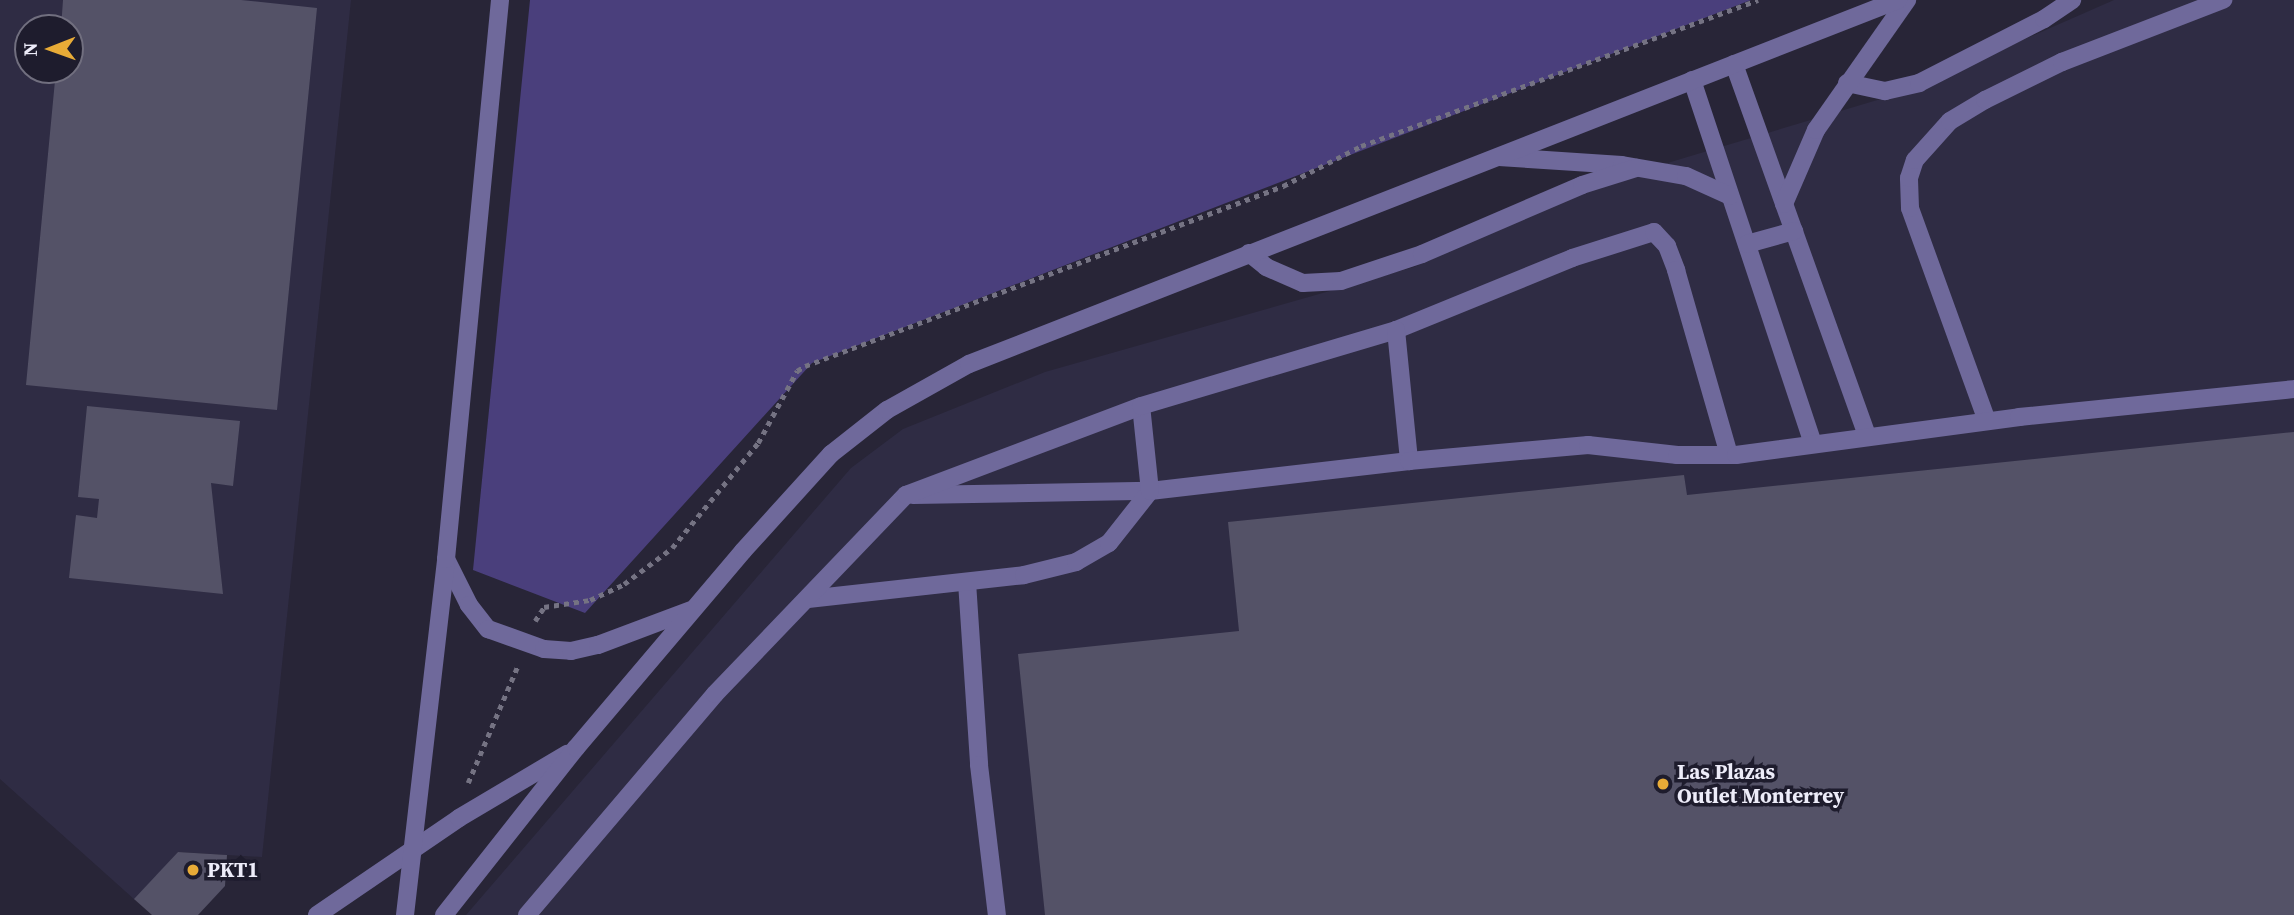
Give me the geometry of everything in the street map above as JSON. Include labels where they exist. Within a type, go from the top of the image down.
[{"type":"street","points":[[405,915],[446,559],[500,0]]},
{"type":"street","points":[[444,915],[576,748],[694,608],[811,475],[887,410],[969,364],[1492,156],[1898,0]]},
{"type":"street","points":[[1784,204],[1816,130],[1907,0]]},
{"type":"street","points":[[1847,83],[1885,91],[1903,89],[2044,19],[2072,0]]},
{"type":"street","points":[[1987,421],[1910,208],[1909,178],[1915,160],[1950,121],[1985,100],[2062,62],[2223,0]]},
{"type":"street","points":[[1734,64],[1867,436]]},
{"type":"street","points":[[1692,80],[1813,443]]},
{"type":"street","points":[[1492,156],[1636,168],[1686,176],[1730,196]]},
{"type":"street","points":[[1249,253],[1266,267],[1303,283],[1341,281],[1422,254],[1582,185],[1636,168]]},
{"type":"street","points":[[1747,244],[1794,231]]},
{"type":"street","points":[[527,915],[715,694],[906,495],[1141,406],[1396,330],[1572,258],[1654,232],[1667,246],[1676,270],[1728,455]]},
{"type":"street","points":[[1396,330],[1409,461]]},
{"type":"street","points":[[906,495],[1150,491],[1409,461],[1588,445],[1728,455],[1987,421],[2294,389]]},
{"type":"street","points":[[808,599],[967,582],[1076,562],[1109,543],[1150,491],[1141,406]]},
{"type":"street","points":[[446,559],[469,605],[488,629],[544,649],[571,651],[598,645],[694,608]]},
{"type":"street","points":[[967,582],[979,765],[997,915]]},
{"type":"street","points":[[317,915],[413,849],[576,748]]},
{"type":"shaded area","points":[[0,0],[351,0],[262,857],[178,852],[135,900],[0,779]]},
{"type":"shaded area","points":[[530,0],[1751,0],[812,363],[585,613],[473,570]]},
{"type":"shaded area","points":[[2114,0],[2294,0],[2294,915],[466,915],[851,468],[903,429],[1045,372],[1414,267],[1604,182],[1904,92]]},
{"type":"building","points":[[63,0],[241,0],[317,8],[277,410],[26,385],[55,84],[84,84],[84,14],[62,14]]},
{"type":"building","points":[[87,406],[240,421],[233,486],[211,483],[223,594],[69,578],[76,515],[97,518],[99,499],[78,497]]},
{"type":"building","name":"Las Plazas Outlet Monterrey","points":[[2294,432],[2294,915],[1045,915],[1018,654],[1239,631],[1228,522],[1684,475],[1687,495]]},
{"type":"building","name":"PKT1","points":[[178,852],[227,855],[225,886],[198,915],[152,915],[134,899]]},
{"type":"place","name":"Las Plazas Outlet Monterrey","points":[[1663,784]]},
{"type":"place","name":"PKT1","points":[[193,870]]}]
